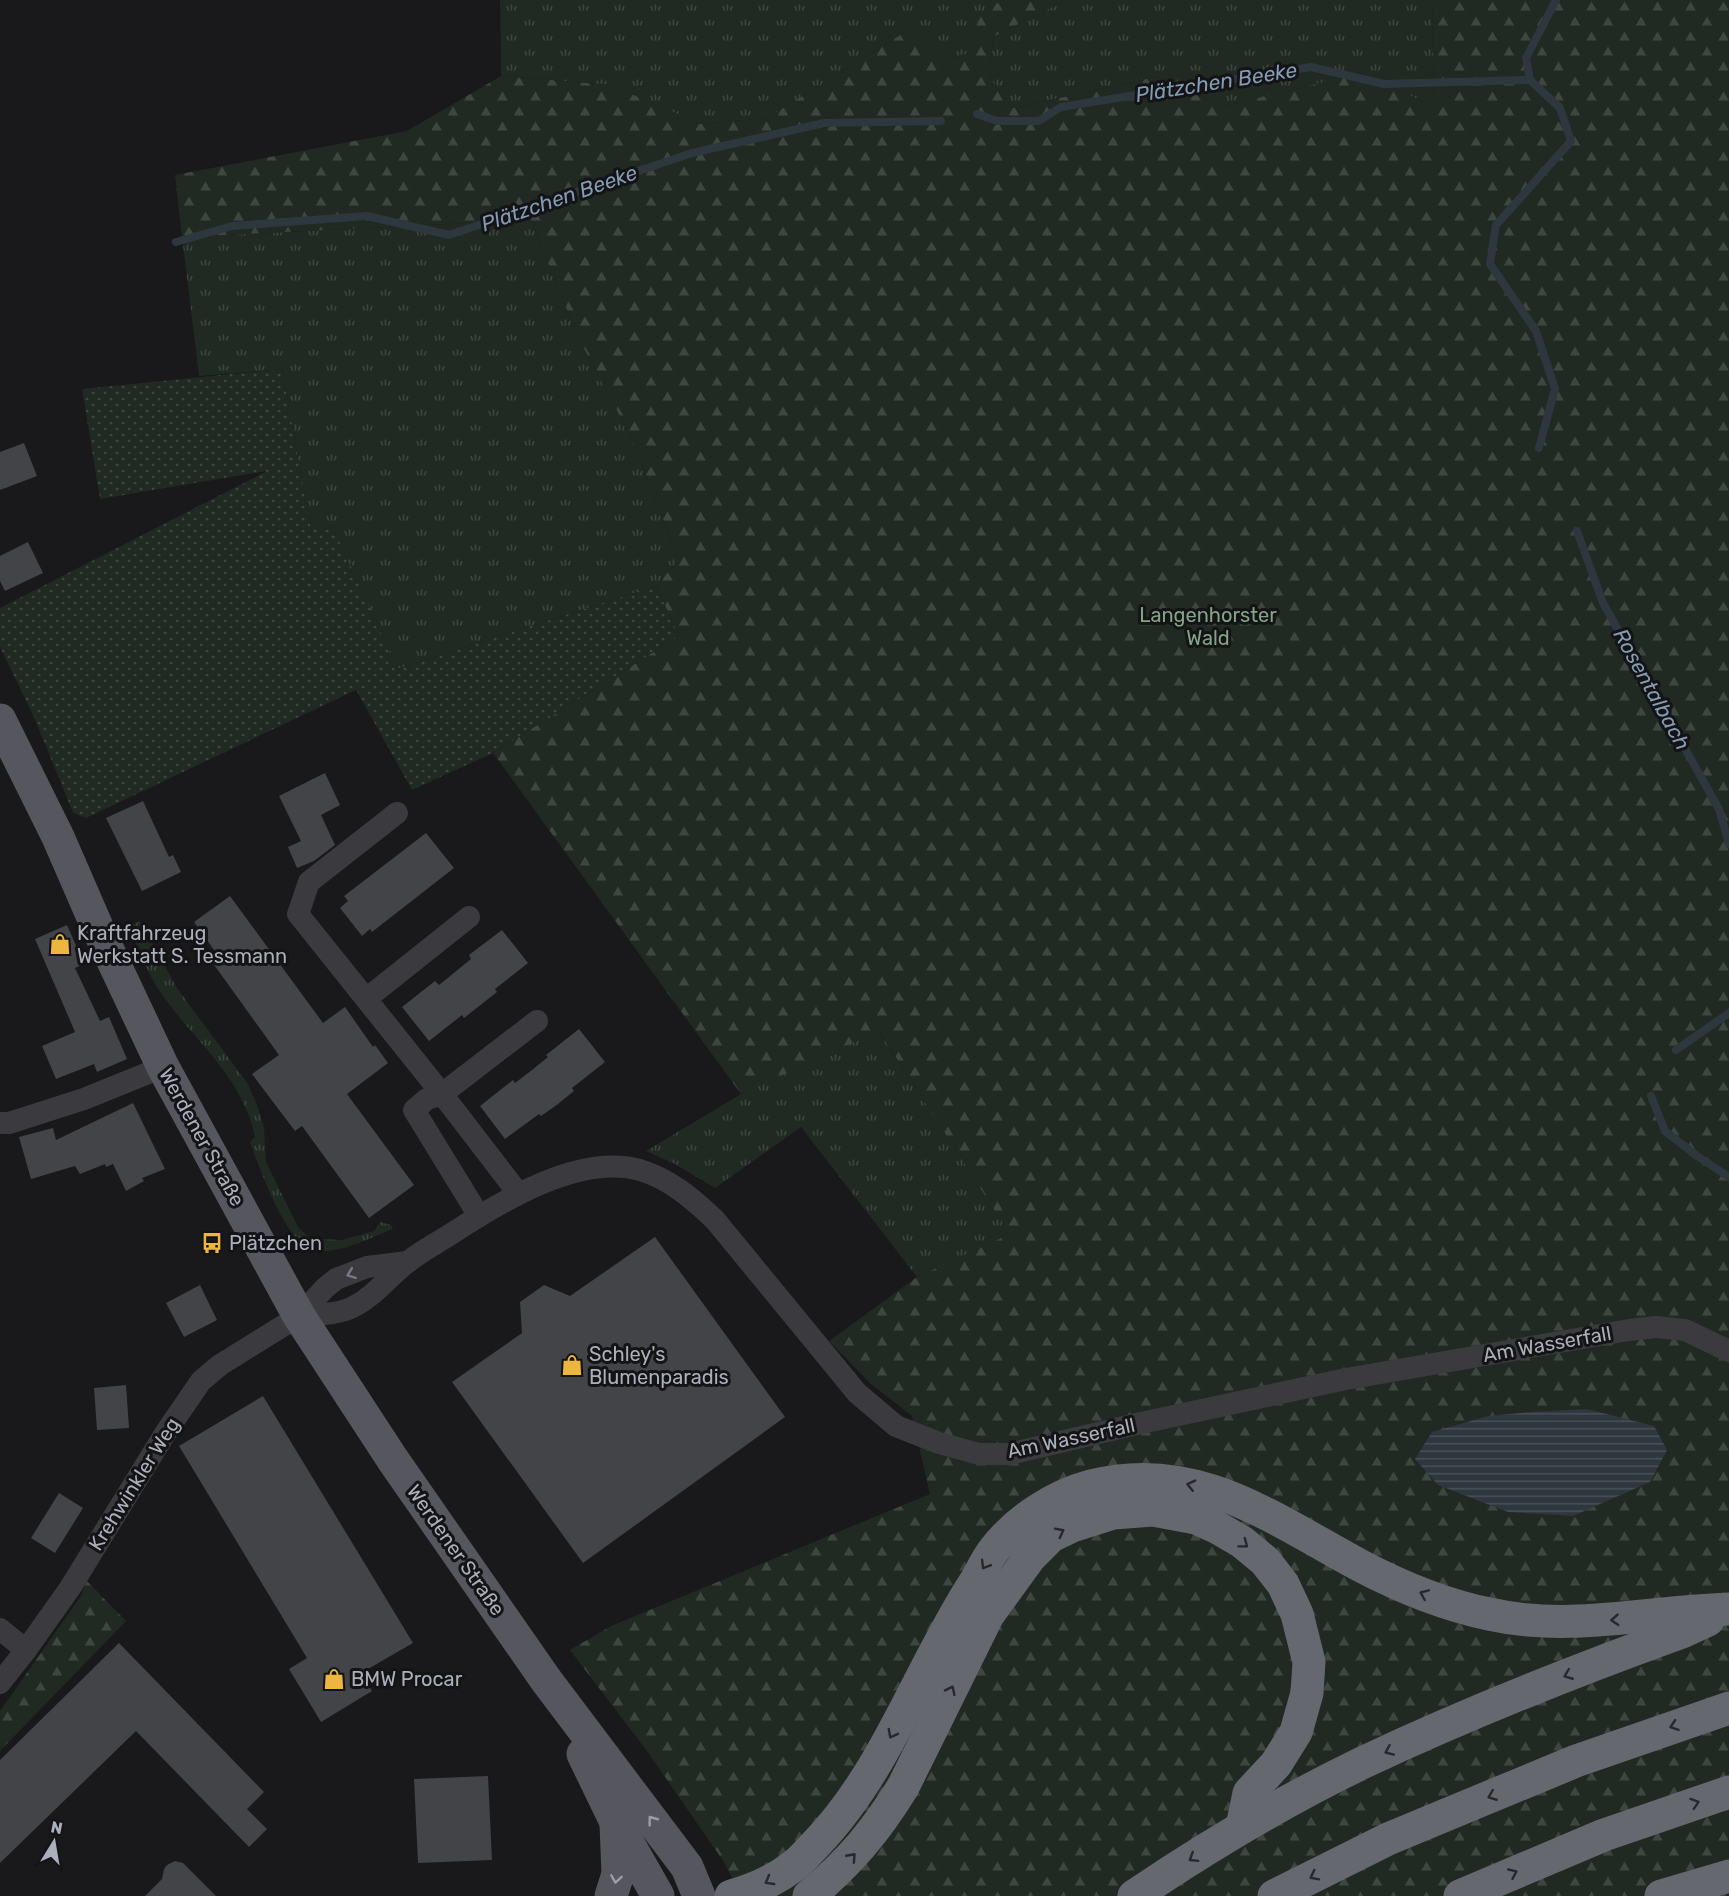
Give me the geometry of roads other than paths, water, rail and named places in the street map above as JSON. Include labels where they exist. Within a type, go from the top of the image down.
[{"type":"highway","points":[[731,1896],[756,1888],[793,1867],[837,1822],[877,1762],[957,1608],[993,1551],[1009,1534],[1042,1507],[1075,1491],[1092,1486],[1129,1480],[1168,1480],[1210,1490],[1255,1508],[1318,1540],[1362,1567],[1436,1599],[1488,1614],[1551,1623],[1729,1610]]},
{"type":"highway","points":[[809,1896],[851,1858],[887,1813],[903,1786],[988,1615],[1030,1557],[1051,1536],[1072,1526],[1113,1513],[1153,1510],[1174,1512],[1196,1518],[1218,1528],[1242,1542],[1265,1561],[1283,1584],[1297,1614],[1309,1662],[1307,1693],[1296,1732],[1276,1764],[1249,1793],[1242,1827]]},
{"type":"highway","points":[[1134,1896],[1242,1827],[1361,1764],[1509,1698],[1682,1632],[1729,1610]]},
{"type":"highway","points":[[1274,1896],[1388,1839],[1576,1761],[1729,1708]]},
{"type":"highway","points":[[1460,1896],[1604,1835],[1729,1792]]},
{"type":"highway","points":[[1661,1896],[1729,1876]]},
{"type":"main road","name":"Werdener Straße","points":[[0,720],[58,837],[98,929],[163,1066],[299,1316],[393,1460],[546,1680],[687,1867],[699,1896]]},
{"type":"main road","name":"Werdener Straße","points":[[546,1680],[615,1820],[658,1896]]},
{"type":"main road","points":[[611,1896],[618,1874],[615,1820]]},
{"type":"street","points":[[397,813],[309,882],[298,914],[518,1193]]},
{"type":"street","points":[[366,999],[469,917]]},
{"type":"street","points":[[479,1216],[414,1110],[427,1099],[442,1094],[537,1021]]},
{"type":"street","points":[[0,1123],[9,1123],[84,1099],[163,1066]]},
{"type":"street","name":"Am Wasserfall","points":[[299,1316],[340,1312],[352,1308],[377,1292],[408,1262],[518,1193],[560,1176],[606,1167],[638,1170],[665,1180],[691,1197],[716,1220],[857,1393],[896,1426],[939,1443],[979,1454],[1009,1454],[1152,1420],[1346,1379],[1629,1330],[1656,1327],[1685,1330],[1729,1351]]},
{"type":"street","name":"Am Wasserfall","points":[[299,1316],[325,1288],[336,1280],[367,1267],[408,1262]]},
{"type":"street","name":"Krehwinkler Weg","points":[[0,1683],[70,1588],[166,1432],[201,1381],[220,1365],[299,1316]]},
{"type":"street","points":[[0,1629],[26,1650]]},
{"type":"waterway","name":"Rosentalbach","points":[[1539,448],[1555,389],[1536,331],[1490,264],[1496,225],[1571,141],[1560,108],[1530,80],[1526,58],[1556,0]]},
{"type":"waterway","name":"Plätzchen Beeke","points":[[977,114],[997,121],[1039,121],[1061,107],[1311,67],[1384,84],[1530,80]]},
{"type":"waterway","name":"Plätzchen Beeke","points":[[176,242],[232,226],[367,216],[449,235],[692,153],[824,123],[941,121]]},
{"type":"waterway","name":"Rosentalbach","points":[[1577,531],[1603,603],[1719,809],[1729,844]]},
{"type":"waterway","name":"Rosentalbach","points":[[1676,1050],[1729,1013]]},
{"type":"waterway","name":"Rosentalbach","points":[[1651,1096],[1665,1131],[1729,1177]]},
{"type":"place","name":"Kraftfahrzeug Werkstatt S. Tessmann","points":[[60,944]]},
{"type":"place","name":"Plätzchen","points":[[212,1243]]},
{"type":"place","name":"Schley's Blumenparadis","points":[[572,1365]]},
{"type":"place","name":"BMW Procar","points":[[334,1679]]},
{"type":"park label","name":"Langenhorster Wald","points":[[1208,626]]}]
